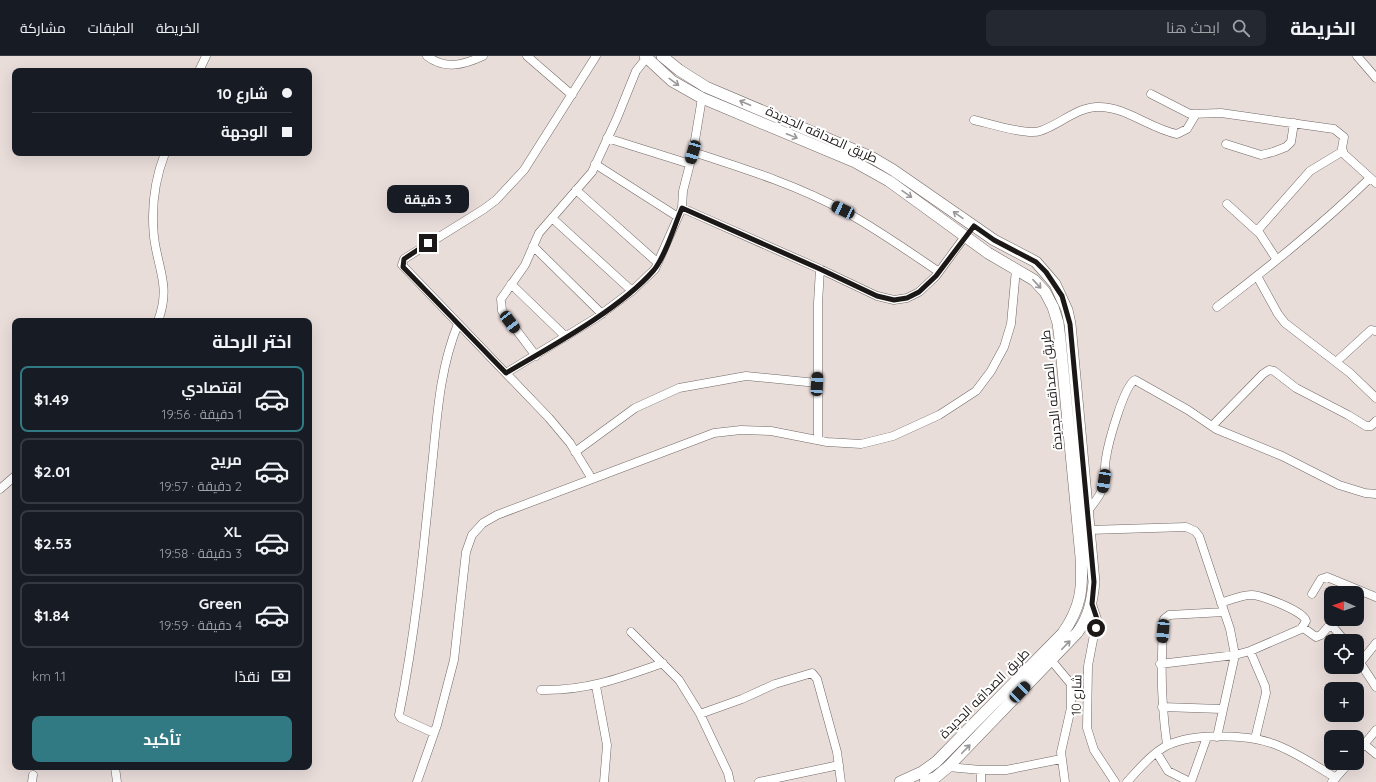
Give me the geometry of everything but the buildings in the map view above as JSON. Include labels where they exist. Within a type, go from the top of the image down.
[{"type":"street","points":[[200,68],[206,56]]},
{"type":"street","points":[[427,56],[434,62],[456,65],[467,64],[483,56]]},
{"type":"street","points":[[527,56],[572,95]]},
{"type":"street","points":[[592,479],[575,452],[549,418],[403,267],[402,262],[428,243],[496,200],[524,170],[596,56]]},
{"type":"street","points":[[536,356],[502,311],[501,300],[525,265],[539,233],[592,172],[617,118],[636,71],[646,56]]},
{"type":"street","name":"طريق الصداقه الجديدة","points":[[646,56],[672,81],[702,98],[855,162],[889,181],[966,235],[988,253],[1016,268],[1034,280],[1045,292],[1052,307],[1058,323],[1084,530],[1094,582],[1092,604],[1082,626],[1051,660],[938,779],[925,782]]},
{"type":"street","name":"طريق الصداقه الجديدة","points":[[662,56],[679,70],[706,87],[871,157],[893,170],[974,226],[1017,253],[1036,262],[1046,272],[1058,290],[1066,310],[1070,324],[1087,512],[1084,530],[1080,600],[1074,617],[1063,633],[936,762],[922,772],[900,782]]},
{"type":"street","points":[[1357,56],[1376,78]]},
{"type":"street","points":[[506,373],[566,338],[602,314],[632,291],[655,269],[682,208],[683,191],[693,152],[702,98],[706,87]]},
{"type":"street","points":[[1151,94],[1181,111],[1190,114],[1221,113],[1334,129],[1340,132],[1344,137],[1343,151],[1349,160],[1373,181],[1217,307]]},
{"type":"street","points":[[974,120],[1036,132],[1080,112],[1097,107],[1111,108],[1177,134],[1187,129],[1196,114]]},
{"type":"street","points":[[1226,144],[1261,155],[1273,152],[1286,147],[1291,142],[1294,123]]},
{"type":"street","points":[[607,138],[690,164]]},
{"type":"street","points":[[1257,231],[1310,171],[1343,151]]},
{"type":"street","points":[[693,152],[752,171],[795,188],[843,210],[877,230],[939,272]]},
{"type":"street","points":[[159,318],[164,299],[164,284],[154,237],[154,206],[157,174],[164,156]]},
{"type":"street","points":[[595,164],[678,217]]},
{"type":"street","points":[[576,190],[658,263]]},
{"type":"street","points":[[1227,204],[1257,231],[1277,260]]},
{"type":"street","points":[[682,208],[877,296],[894,300],[907,298],[919,292],[939,272],[974,226]]},
{"type":"street","points":[[552,218],[632,291]]},
{"type":"street","points":[[534,246],[602,314]]},
{"type":"street","points":[[417,782],[434,733],[454,660],[466,552],[472,535],[483,523],[497,515],[714,433],[741,430],[771,431],[818,440],[861,444],[893,436],[940,414],[976,391],[991,371],[1004,347],[1011,324],[1017,253]]},
{"type":"street","points":[[818,440],[817,384],[820,269]]},
{"type":"street","points":[[1257,276],[1278,314],[1285,323],[1336,362],[1376,398]]},
{"type":"street","points":[[511,284],[566,338]]},
{"type":"street","points":[[434,733],[401,718],[399,715],[405,687],[422,559],[442,376],[449,344],[458,324]]},
{"type":"street","points":[[1336,362],[1371,330],[1376,331]]},
{"type":"street","points":[[1212,426],[1263,374],[1269,370],[1274,371],[1296,388],[1366,426],[1371,426],[1376,421]]},
{"type":"street","points":[[575,452],[635,408],[679,388],[746,376],[817,384]]},
{"type":"street","points":[[1087,512],[1102,489],[1106,458],[1112,430],[1126,393],[1134,380],[1188,410],[1212,426],[1241,440],[1282,456],[1339,485],[1365,493],[1376,494]]},
{"type":"street","points":[[0,489],[12,479]]},
{"type":"street","points":[[1084,530],[1186,527],[1196,531],[1199,536],[1230,630],[1235,654],[1217,737]]},
{"type":"street","points":[[1312,594],[1321,579],[1325,577],[1376,597]]},
{"type":"street","points":[[1160,664],[1250,651],[1302,627],[1306,621],[1305,618],[1270,599],[1250,595],[1221,603]]},
{"type":"street","name":"شارع 10","points":[[1092,604],[1097,619],[1088,666],[1087,728],[1094,750],[1115,782]]},
{"type":"street","points":[[1167,746],[1162,707],[1160,664],[1164,619],[1166,616],[1224,612]]},
{"type":"street","points":[[1302,627],[1316,637],[1321,635],[1328,627],[1333,627],[1339,634]]},
{"type":"street","points":[[631,632],[679,680],[700,714],[728,773],[730,782]]},
{"type":"street","points":[[1364,655],[1376,643]]},
{"type":"street","points":[[1250,651],[1265,686],[1266,693],[1255,739]]},
{"type":"street","points":[[1051,660],[1071,684],[1071,708],[1061,744],[1061,759],[1065,782]]},
{"type":"street","points":[[541,690],[596,686],[663,663]]},
{"type":"street","points":[[1364,668],[1376,687]]},
{"type":"street","points":[[700,714],[742,699],[775,684],[812,674],[817,679],[837,752],[841,782]]},
{"type":"street","points":[[596,686],[607,745],[604,782]]},
{"type":"street","points":[[1162,707],[1222,710]]},
{"type":"street","points":[[1376,730],[1364,744],[1376,754]]},
{"type":"street","points":[[1157,753],[1168,771],[1191,782],[1207,737]]},
{"type":"street","points":[[1127,782],[1141,766],[1167,746],[1194,738],[1207,737],[1255,739],[1288,750],[1334,780],[1343,770]]},
{"type":"street","points":[[948,767],[981,770],[1022,768],[1061,759]]},
{"type":"street","points":[[759,782],[839,766]]},
{"type":"street","points":[[115,770],[116,782]]},
{"type":"street","points":[[981,770],[981,782]]},
{"type":"route","points":[[428,243],[404,259],[402,262],[403,267],[506,373],[558,343],[596,318],[632,291],[655,269],[682,208],[752,238],[877,296],[894,300],[907,298],[919,292],[936,276],[974,226],[994,240],[1036,262],[1046,272],[1062,296],[1070,324],[1094,582],[1092,604],[1097,619],[1096,628]]}]
